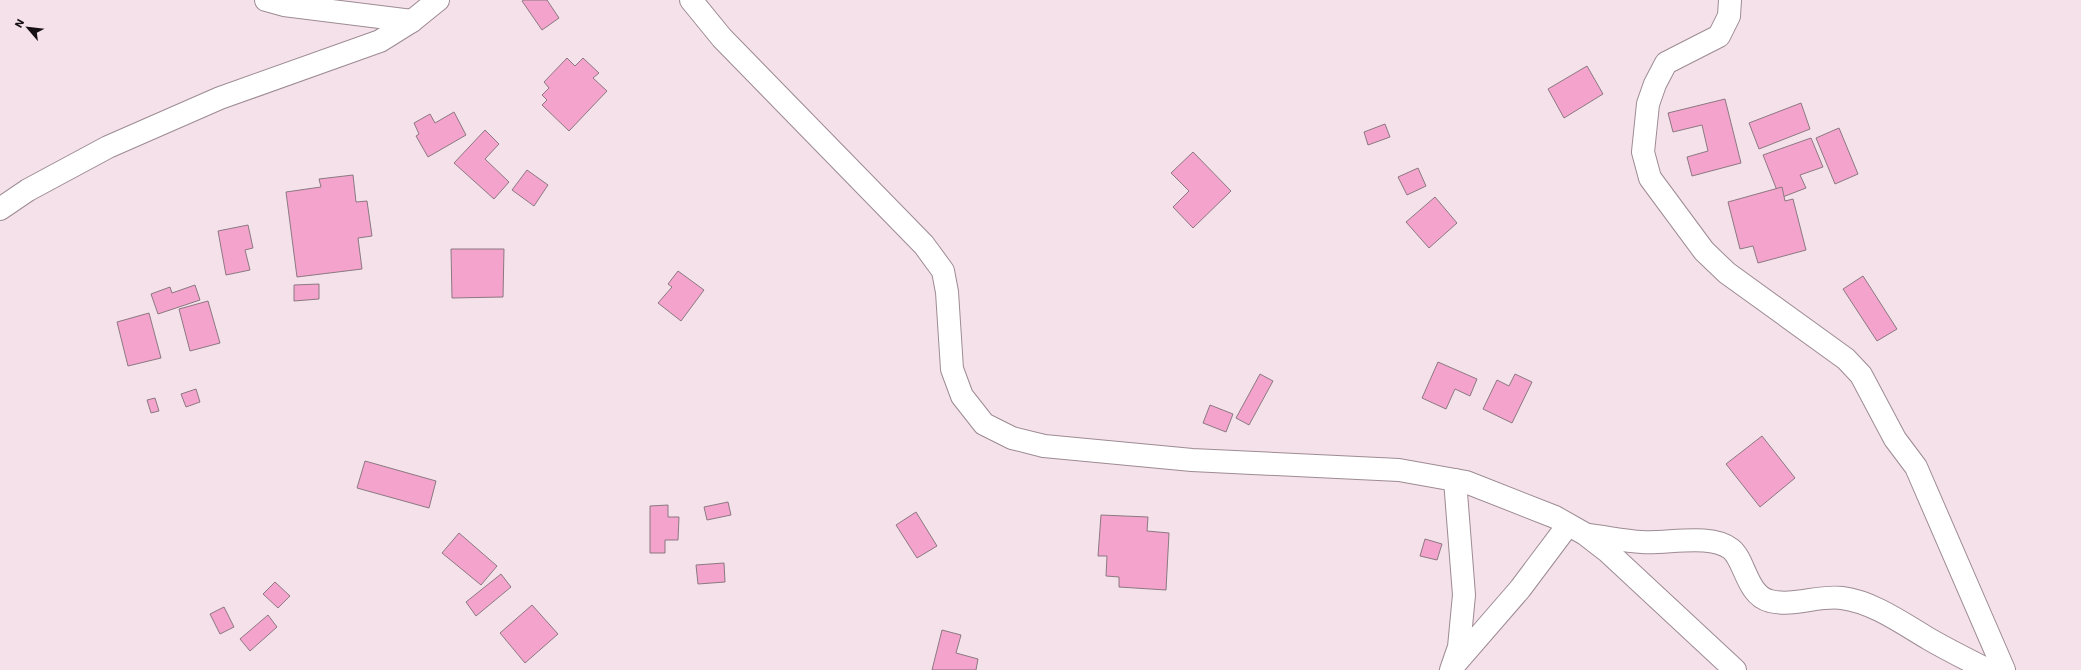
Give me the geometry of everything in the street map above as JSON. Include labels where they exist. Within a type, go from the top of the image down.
[{"type":"street","points":[[266,0],[284,5],[412,21]]},
{"type":"street","points":[[0,209],[28,190],[108,147],[220,98],[380,41],[412,21],[438,0]]},
{"type":"street","points":[[691,0],[722,38],[924,245],[943,271],[947,292],[952,369],[962,396],[984,424],[1012,438],[1044,446],[1192,460],[1399,470],[1466,482],[1555,517],[1577,530],[1607,551],[1735,670]]},
{"type":"street","points":[[1730,0],[1729,16],[1719,36],[1666,63],[1655,84],[1648,104],[1643,152],[1650,178],[1704,251],[1727,273],[1846,359],[1861,375],[1895,439],[1916,467],[2004,670]]},
{"type":"street","points":[[1451,670],[1459,647],[1464,594],[1455,480]]},
{"type":"street","points":[[1451,670],[1520,589],[1577,530]]},
{"type":"street","points":[[1577,530],[1643,542],[1710,541],[1732,550],[1751,586],[1758,595],[1768,601],[1781,603],[1830,597],[1860,603],[1881,611],[1988,670]]},
{"type":"building","points":[[547,0],[559,18],[542,30],[522,1]]},
{"type":"building","points":[[567,58],[575,66],[583,58],[599,73],[593,78],[607,91],[569,131],[542,105],[547,100],[542,95],[549,88],[544,82]]},
{"type":"building","points":[[1587,66],[1603,94],[1564,118],[1548,89]]},
{"type":"building","points":[[1725,99],[1741,163],[1692,176],[1687,157],[1708,151],[1702,125],[1673,132],[1668,113]]},
{"type":"building","points":[[1801,103],[1810,129],[1759,149],[1749,123]]},
{"type":"building","points":[[454,112],[466,135],[428,157],[416,136],[419,134],[414,123],[430,114],[435,123]]},
{"type":"building","points":[[1385,124],[1390,137],[1368,145],[1364,132]]},
{"type":"building","points":[[1839,128],[1858,174],[1835,184],[1816,138]]},
{"type":"building","points":[[485,130],[499,144],[485,159],[509,182],[494,199],[454,163]]},
{"type":"building","points":[[1811,138],[1823,167],[1800,175],[1806,188],[1780,198],[1763,155]]},
{"type":"building","points":[[1193,152],[1231,191],[1193,228],[1173,207],[1189,191],[1171,173]]},
{"type":"building","points":[[1418,168],[1426,186],[1407,195],[1398,177]]},
{"type":"building","points":[[527,170],[548,185],[534,206],[512,190]]},
{"type":"building","points":[[353,175],[356,202],[367,201],[372,236],[358,238],[362,269],[297,277],[286,192],[321,187],[319,179]]},
{"type":"building","points":[[1782,187],[1785,201],[1793,199],[1806,250],[1758,263],[1753,246],[1740,249],[1728,202]]},
{"type":"building","points":[[1435,197],[1457,223],[1429,248],[1406,222]]},
{"type":"building","points":[[248,225],[253,248],[245,250],[250,270],[226,275],[218,231]]},
{"type":"building","points":[[451,249],[504,249],[503,297],[452,298]]},
{"type":"building","points":[[678,271],[704,290],[681,321],[658,303],[672,287],[668,284]]},
{"type":"building","points":[[1863,276],[1897,329],[1877,341],[1843,289]]},
{"type":"building","points":[[319,284],[319,299],[294,301],[294,285]]},
{"type":"building","points":[[195,285],[200,300],[158,314],[151,294],[170,287],[172,293]]},
{"type":"building","points":[[208,301],[220,343],[190,351],[179,309]]},
{"type":"building","points":[[149,313],[161,358],[128,366],[117,322]]},
{"type":"building","points":[[1438,362],[1477,379],[1470,396],[1455,389],[1446,409],[1422,398]]},
{"type":"building","points":[[1260,374],[1273,381],[1249,425],[1236,418]]},
{"type":"building","points":[[1515,374],[1532,382],[1512,423],[1483,409],[1497,380],[1509,386]]},
{"type":"building","points":[[196,389],[200,402],[186,407],[181,394]]},
{"type":"building","points":[[155,398],[159,411],[151,413],[147,400]]},
{"type":"building","points":[[1210,405],[1233,414],[1226,432],[1203,423]]},
{"type":"building","points":[[1762,436],[1795,478],[1760,507],[1726,464]]},
{"type":"building","points":[[365,461],[436,481],[429,508],[357,488]]},
{"type":"building","points":[[728,502],[731,515],[707,520],[704,507]]},
{"type":"building","points":[[668,505],[668,517],[679,517],[678,540],[665,540],[665,553],[650,553],[650,506]]},
{"type":"building","points":[[916,512],[937,546],[917,558],[896,525]]},
{"type":"building","points":[[1101,515],[1148,517],[1147,531],[1169,533],[1166,590],[1119,587],[1119,577],[1106,576],[1107,556],[1098,556]]},
{"type":"building","points":[[459,533],[497,566],[481,585],[442,553]]},
{"type":"building","points":[[1425,539],[1442,544],[1437,560],[1420,556]]},
{"type":"building","points":[[724,563],[725,582],[698,584],[696,565]]},
{"type":"building","points":[[501,574],[511,587],[476,616],[466,602]]},
{"type":"building","points":[[275,582],[290,596],[278,608],[263,594]]},
{"type":"building","points":[[532,605],[558,634],[525,663],[500,633]]},
{"type":"building","points":[[224,607],[234,627],[220,634],[210,614]]},
{"type":"building","points":[[268,615],[277,627],[250,651],[240,639]]},
{"type":"building","points":[[942,630],[961,635],[956,653],[978,659],[976,670],[932,670]]}]
